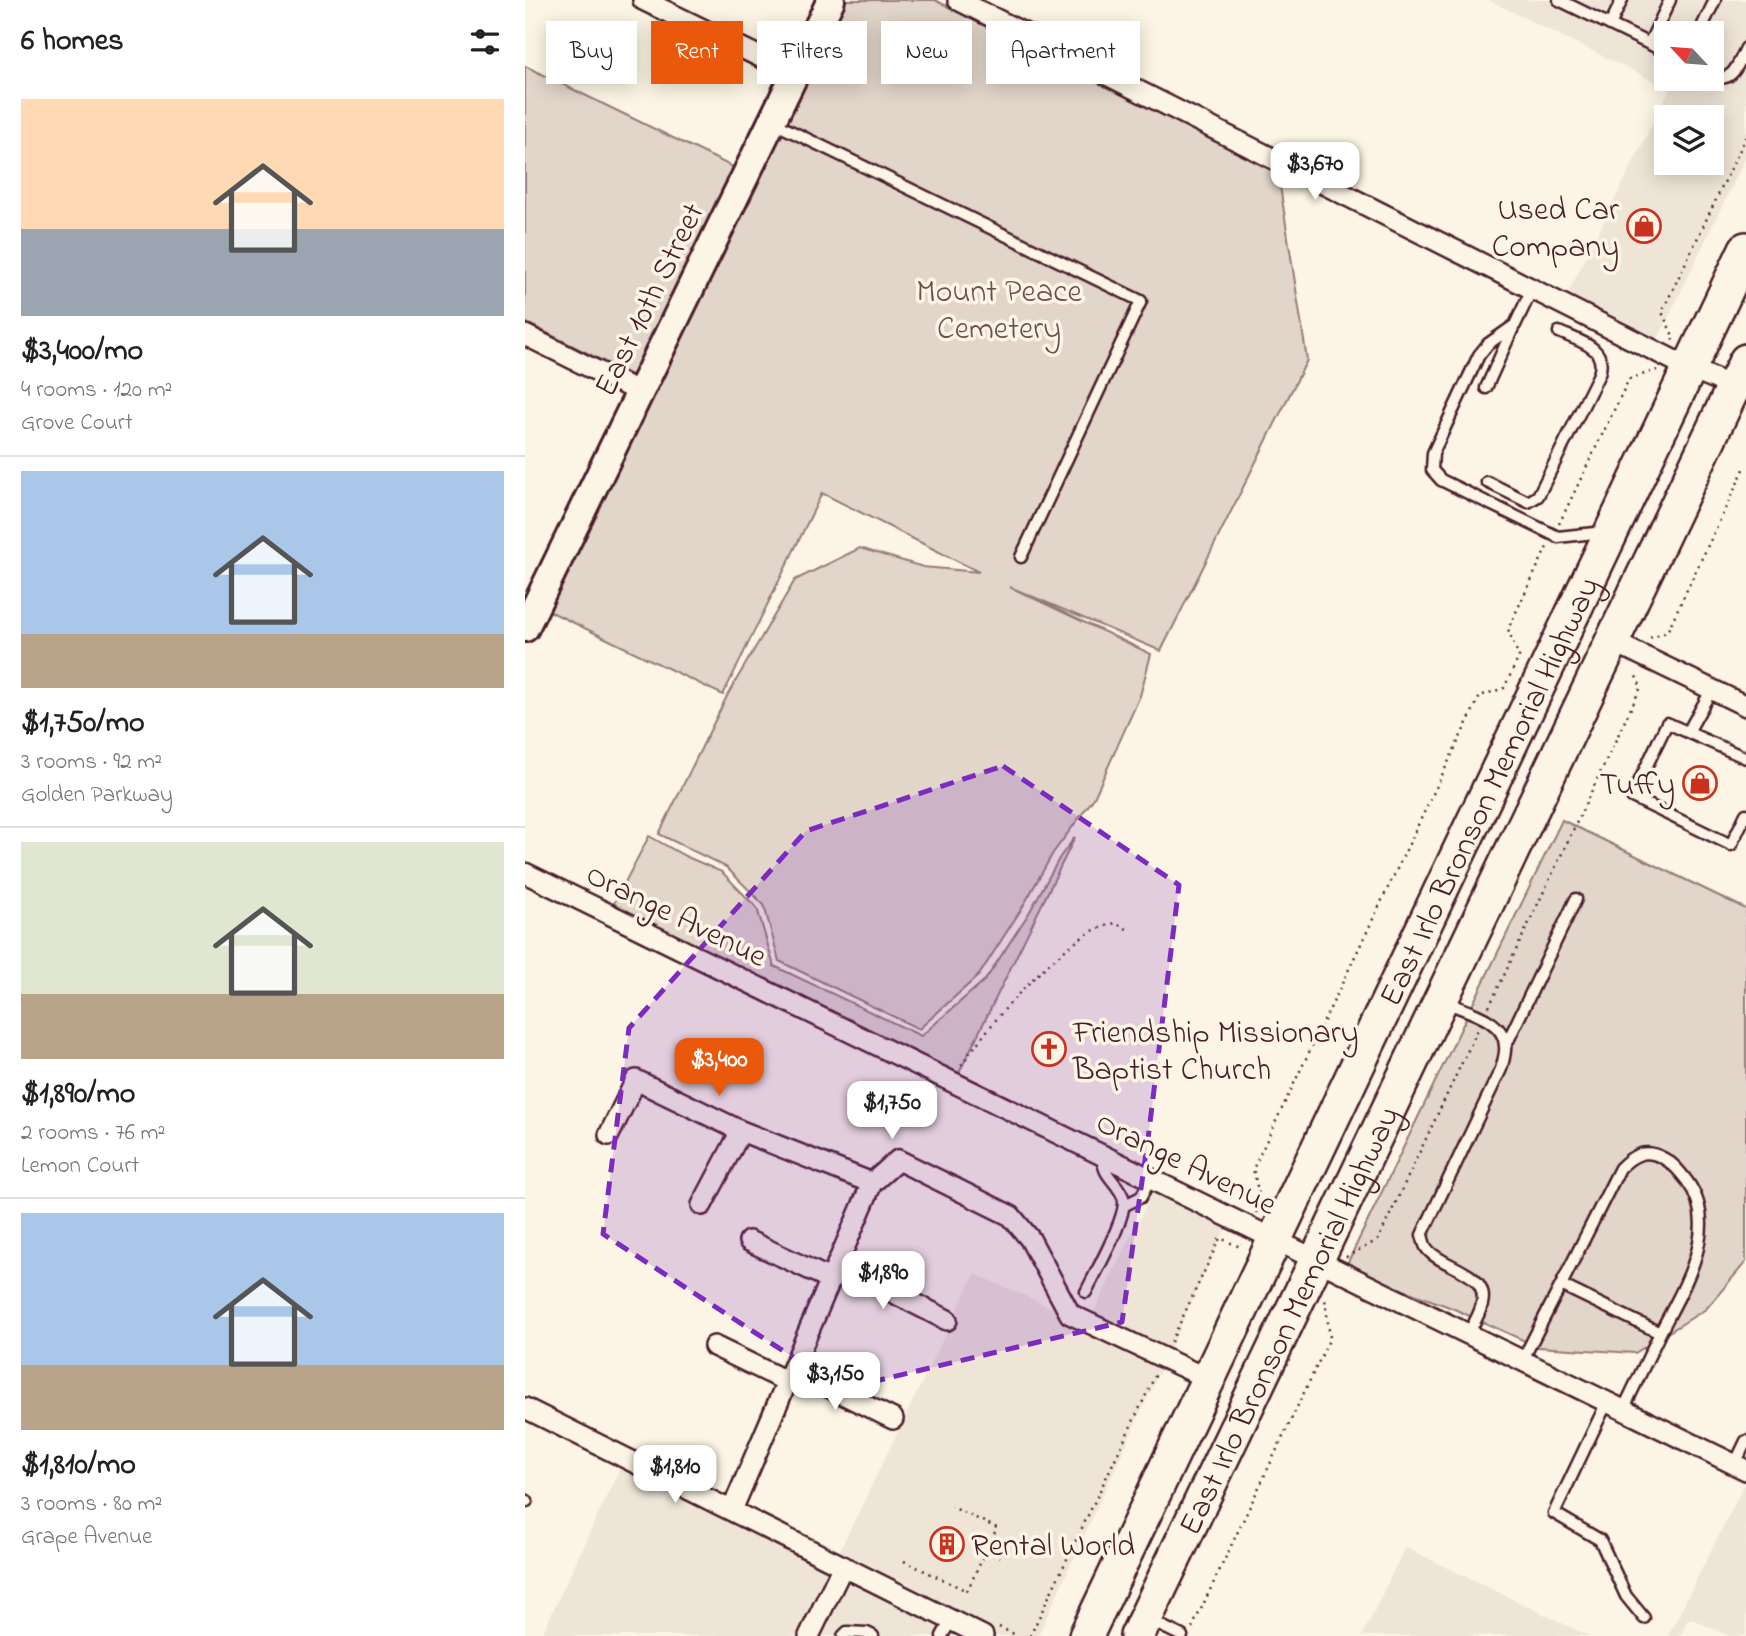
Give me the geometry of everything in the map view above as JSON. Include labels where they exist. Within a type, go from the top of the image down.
[{"type":"highway","name":"East Irlo Bronson Memorial Highway","points":[[1086,1636],[1208,1379],[1262,1233],[1612,531],[1678,362],[1746,249]]},
{"type":"highway","name":"East Irlo Bronson Memorial Highway","points":[[1141,1627],[1327,1265],[1441,1000],[1625,647],[1742,380]]},
{"type":"street","points":[[643,0],[757,56]]},
{"type":"street","name":"East 10th Street","points":[[821,21],[831,0]]},
{"type":"street","points":[[958,0],[1678,362],[1742,380]]},
{"type":"street","name":"East 10th Street","points":[[525,628],[790,84]]},
{"type":"street","points":[[525,335],[639,392]]},
{"type":"street","points":[[1625,647],[1746,706]]},
{"type":"street","name":"Orange Avenue","points":[[525,873],[1740,1467]]},
{"type":"street","points":[[609,1135],[636,1080],[741,1131],[871,1183]]},
{"type":"street","points":[[702,1205],[741,1131]]},
{"type":"street","points":[[732,1510],[871,1183],[898,1160],[1011,1216],[1030,1239],[1070,1314],[1208,1379]]},
{"type":"street","points":[[749,1241],[833,1272],[947,1320]]},
{"type":"street","points":[[714,1346],[893,1419]]},
{"type":"street","points":[[525,1408],[843,1566],[946,1628],[983,1636]]},
{"type":"street","points":[[813,1635],[843,1566]]},
{"type":"lane","points":[[1559,0],[1573,3],[1654,46]]},
{"type":"lane","points":[[1610,25],[1622,0]]},
{"type":"lane","points":[[1649,44],[1670,0]]},
{"type":"lane","points":[[1705,21],[1715,0]]},
{"type":"lane","points":[[1724,78],[1734,73],[1746,48]]},
{"type":"lane","points":[[772,121],[1141,300],[1021,557]]},
{"type":"lane","points":[[1486,388],[1532,289]]},
{"type":"lane","points":[[1515,325],[1488,344],[1479,355],[1433,453],[1432,470],[1441,480],[1553,535],[1566,537],[1612,531]]},
{"type":"lane","points":[[1487,482],[1528,502],[1538,496],[1599,374],[1602,361],[1599,354],[1588,345],[1559,332]]},
{"type":"lane","points":[[1688,732],[1712,689]]},
{"type":"lane","points":[[1746,758],[1667,723],[1632,797],[1731,845],[1746,814]]},
{"type":"lane","points":[[1468,1334],[1483,1303],[1480,1285],[1473,1278],[1435,1257],[1425,1248],[1422,1235],[1501,1069],[1506,1045],[1576,899]]},
{"type":"lane","points":[[1441,1000],[1499,1028],[1506,1045]]},
{"type":"lane","points":[[1086,1292],[1125,1205],[1123,1197],[1104,1171],[1103,1154]]},
{"type":"lane","points":[[1523,1361],[1620,1168],[1632,1156],[1660,1156],[1676,1169],[1694,1190],[1702,1216],[1702,1229],[1694,1260],[1660,1333],[1554,1513],[1600,1541],[1626,1596],[1644,1618]]},
{"type":"lane","points":[[1125,1205],[1141,1197],[1151,1178]]},
{"type":"lane","points":[[1562,1284],[1660,1333]]},
{"type":"lane","points":[[1740,1467],[1746,1441]]},
{"type":"lane","points":[[1141,1627],[1182,1636]]},
{"type":"lane","points":[[843,1636],[847,1632],[873,1636]]},
{"type":"path","points":[[1030,1636],[1220,1238],[1240,1247],[1262,1233],[1261,1204],[1254,1169],[1480,696],[1504,688],[1519,657],[1508,629],[1629,379],[1678,362],[1674,338],[1662,312],[1746,136]]},
{"type":"path","points":[[1188,1636],[1331,1338],[1325,1294],[1327,1265],[1378,1240],[1641,687],[1625,647],[1667,632],[1746,465]]},
{"type":"path","points":[[951,1079],[981,1038],[1025,987],[1065,952],[1092,931],[1115,923],[1131,931]]},
{"type":"path","points":[[904,1561],[967,1591],[997,1528],[951,1507]]},
{"type":"path","points":[[987,1550],[1000,1557]]},
{"type":"highlighted area","points":[[1003,766],[1179,885],[1148,1139],[1122,1322],[842,1389],[603,1234],[629,1028],[806,831]]},
{"type":"shaded area","points":[[1488,0],[1746,0],[1746,157],[1654,347],[1564,301],[1654,121],[1654,175],[1724,175],[1724,105],[1662,105],[1669,91],[1724,91],[1724,21],[1654,21],[1654,81]]},
{"type":"shaded area","points":[[1160,1176],[1233,1212],[1038,1636],[541,1636],[626,1455],[837,1556],[975,1274],[1088,1324]]},
{"type":"shaded area","points":[[1746,1481],[1746,1636],[1729,1636],[1692,1619],[1687,1621],[1680,1636],[1668,1636]]},
{"type":"shaded area","points":[[1405,1547],[1589,1636],[1362,1636]]},
{"type":"green space","name":"Mount Peace Cemetery","points":[[844,0],[935,0],[986,26],[986,84],[1102,84],[1278,173],[1307,360],[1161,651],[1010,587],[1151,654],[1140,696],[1094,798],[1053,853],[979,975],[919,1029],[779,961],[764,905],[726,867],[659,834],[728,694],[795,580],[860,548],[923,567],[979,572],[822,493],[723,695],[545,609],[803,84],[867,84],[867,21],[834,21]]},
{"type":"green space","points":[[525,66],[546,76],[546,84],[562,84],[737,169],[635,377],[525,322]]},
{"type":"green space","points":[[1562,820],[1746,909],[1746,1262],[1706,1309],[1635,1353],[1538,1347],[1452,1308],[1345,1268]]},
{"type":"green space","points":[[649,836],[722,872],[757,908],[774,966],[921,1036],[986,979],[1075,837],[957,1077],[611,909]]},
{"type":"place","name":"Used Car Company","points":[[1644,226]]},
{"type":"place","name":"Tuffy","points":[[1700,783]]},
{"type":"place","name":"Friendship Missionary Baptist Church","points":[[1049,1049]]},
{"type":"place","name":"Rental World","points":[[947,1544]]}]
